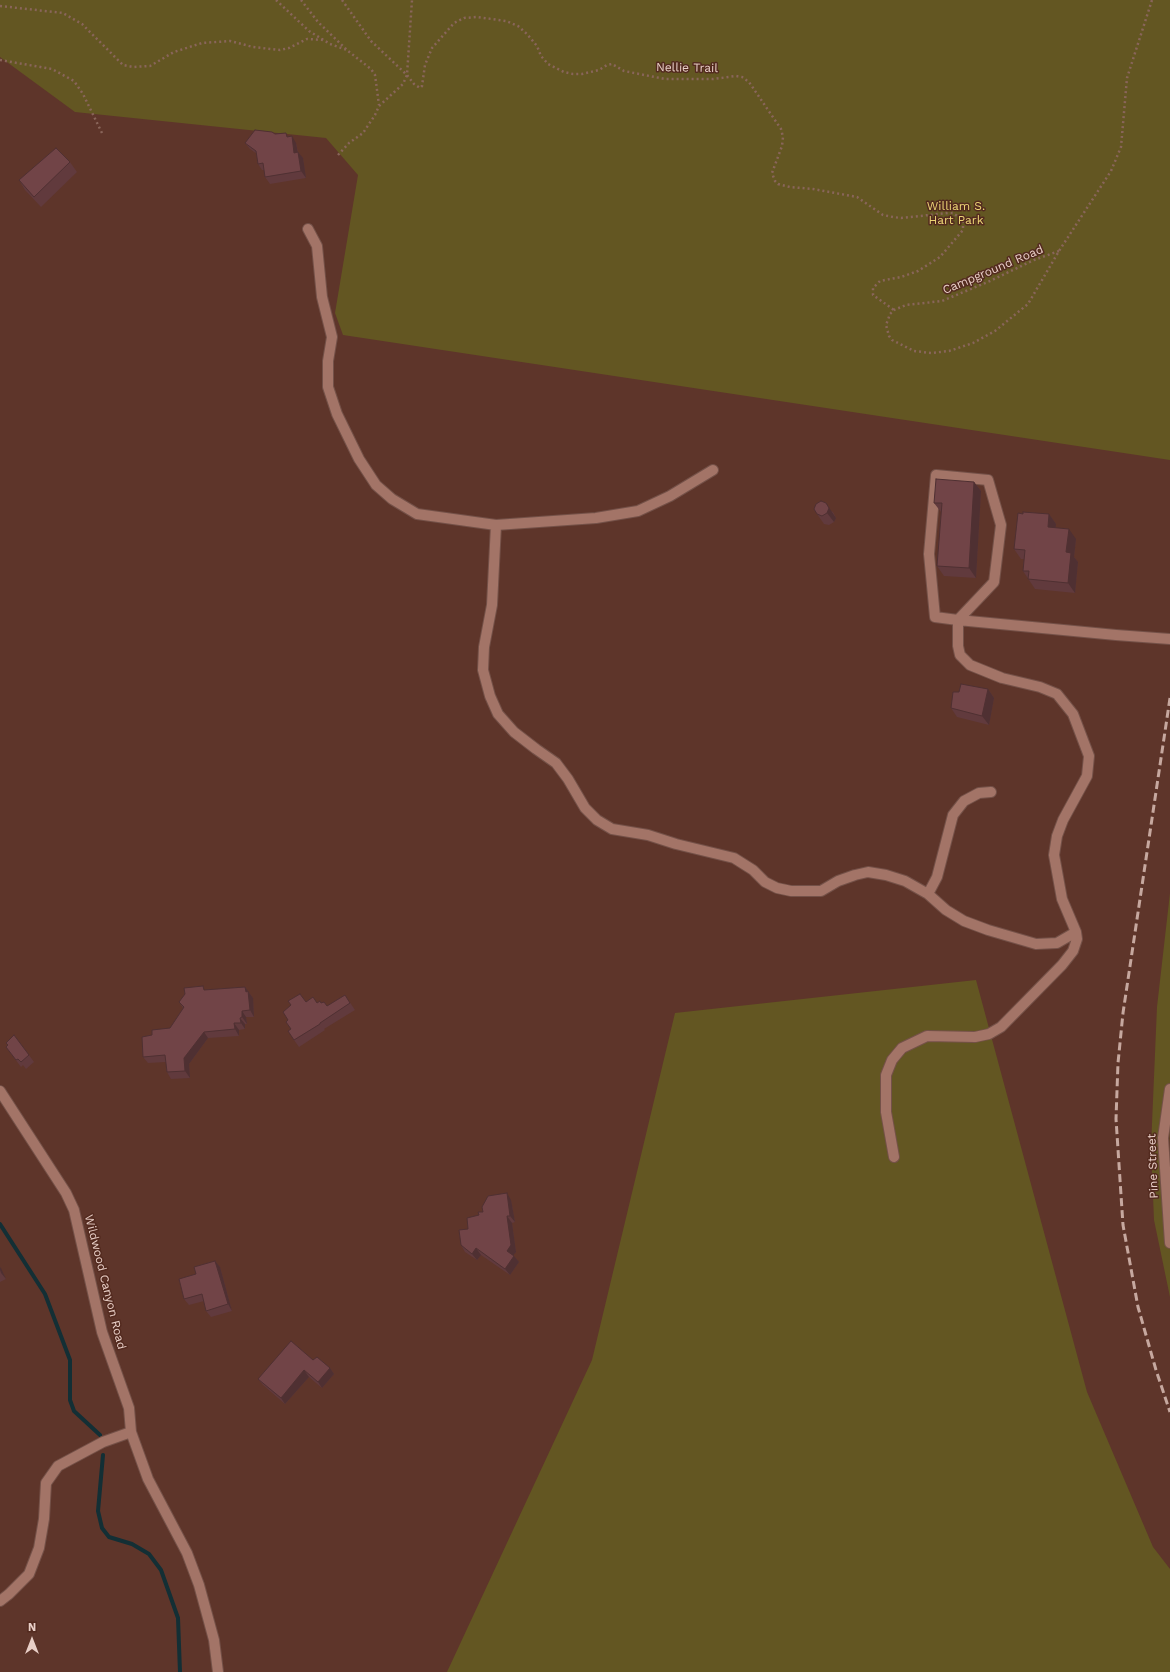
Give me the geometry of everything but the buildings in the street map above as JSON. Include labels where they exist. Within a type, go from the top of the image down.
[{"type":"street","points":[[308,229],[317,246],[322,297],[332,337],[328,361],[328,387],[337,414],[359,459],[376,485],[392,499],[417,514],[496,525],[596,518],[638,511],[670,496],[713,470]]},
{"type":"street","points":[[894,1157],[886,1112],[886,1075],[892,1060],[902,1048],[927,1036],[975,1036],[989,1034],[1001,1027],[1062,965],[1073,951],[1077,939],[1076,932],[1062,899],[1054,855],[1057,836],[1063,820],[1087,776],[1089,756],[1084,739],[1073,714],[1057,694],[1002,678],[970,665],[960,655],[958,646],[958,620],[994,582],[1001,525],[988,480],[936,475],[929,554],[935,618],[958,620],[1170,639]]},
{"type":"street","points":[[496,525],[492,604],[484,647],[483,670],[490,696],[498,714],[514,732],[556,762],[585,808],[597,820],[612,829],[648,835],[676,844],[734,858],[753,870],[765,882],[777,888],[791,891],[821,891],[838,881],[868,872],[886,875],[905,881],[928,894],[946,910],[964,920],[988,930],[1036,944],[1057,943],[1076,932]]},
{"type":"street","points":[[928,894],[937,877],[953,815],[964,801],[979,793],[991,792]]},
{"type":"street","name":"Pine Street","points":[[1170,1089],[1163,1138],[1170,1243]]},
{"type":"street","name":"Wildwood Canyon Road","points":[[0,1091],[66,1193],[74,1210],[102,1332],[129,1408],[131,1432],[148,1479],[187,1552],[199,1585],[214,1640],[218,1672]]},
{"type":"street","points":[[0,1601],[29,1574],[39,1548],[44,1519],[46,1483],[58,1466],[103,1442],[131,1432]]},
{"type":"path","points":[[276,0],[309,31],[348,51]]},
{"type":"path","points":[[301,0],[318,22],[348,51],[371,69],[375,75],[379,106]]},
{"type":"path","name":"Nellie Trail","points":[[342,0],[371,41],[407,75],[417,87],[420,88],[422,86],[425,65],[432,48],[454,23],[464,18],[477,17],[506,21],[518,26],[527,34],[548,64],[564,72],[582,74],[599,70],[612,64],[624,71],[665,79],[713,80],[736,76],[742,77],[749,82],[781,129],[783,137],[782,146],[772,173],[778,184],[857,197],[883,215],[893,217],[901,218],[953,213],[960,218],[963,230],[940,257],[918,271],[901,277],[880,281],[873,288],[873,295],[894,310]]},
{"type":"path","points":[[338,155],[349,143],[363,133],[379,106],[403,84],[407,75],[412,0]]},
{"type":"path","name":"Campground Road","points":[[1059,251],[1034,260],[942,302],[906,305],[894,310],[887,319],[886,330],[892,340],[914,351],[931,353],[949,351],[973,343],[994,331],[1028,304],[1059,251],[1111,171],[1121,147],[1127,78],[1152,0]]},
{"type":"path","points":[[0,6],[63,13],[82,24],[123,65],[133,67],[150,66],[174,52],[202,43],[230,41],[253,47],[280,50],[289,48],[307,39],[324,40]]},
{"type":"path","points":[[0,60],[52,69],[74,81],[83,94],[102,133]]},
{"type":"green space","name":"William S. Hart Park","points":[[0,0],[1170,0],[1170,460],[343,335],[335,313],[358,175],[326,138],[75,112],[0,57]]},
{"type":"green space","points":[[1170,893],[1170,1297],[1154,1220],[1151,1147],[1157,1007]]},
{"type":"green space","points":[[976,980],[1087,1392],[1153,1547],[1170,1569],[1170,1672],[447,1672],[592,1360],[675,1013]]},
{"type":"waterway","points":[[0,1224],[45,1294],[70,1360],[70,1400],[74,1411],[100,1435]]},
{"type":"waterway","points":[[103,1455],[98,1511],[102,1528],[109,1537],[132,1544],[149,1554],[161,1570],[178,1618],[180,1672]]},
{"type":"railway","points":[[1170,698],[1123,1013],[1118,1063],[1116,1119],[1123,1225],[1138,1307],[1170,1412]]}]
